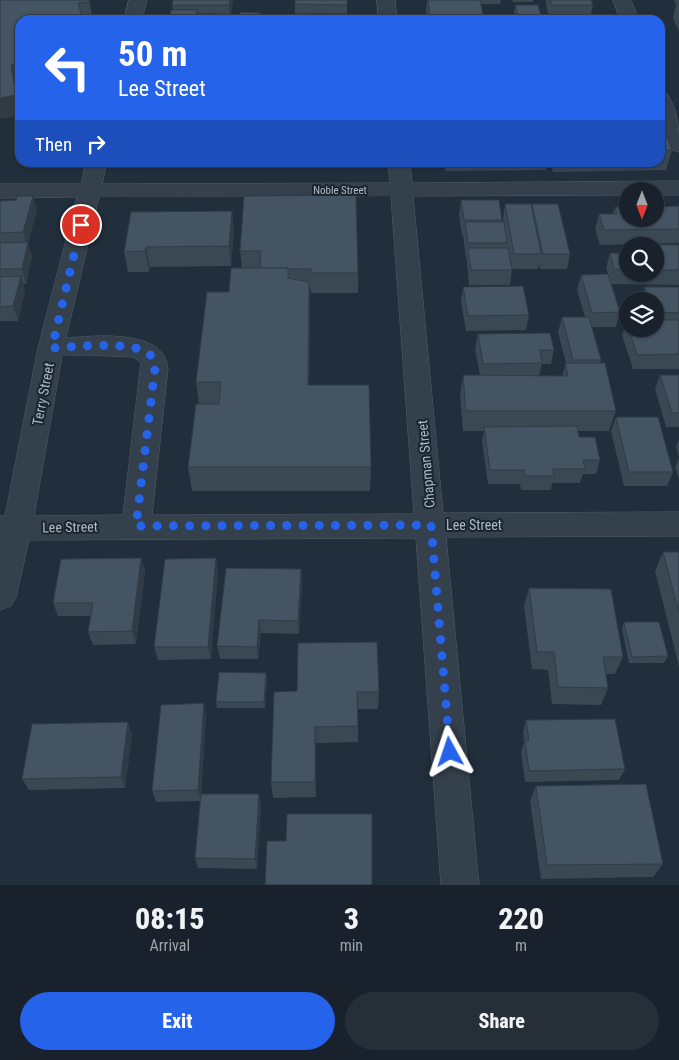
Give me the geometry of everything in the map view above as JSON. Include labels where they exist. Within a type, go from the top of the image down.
[{"type":"street","points":[[134,15],[138,0]]},
{"type":"street","points":[[386,0],[388,15]]},
{"type":"street","points":[[622,0],[628,15]]},
{"type":"street","points":[[665,111],[679,146]]},
{"type":"street","name":"Terry Street","points":[[0,597],[8,528],[96,167]]},
{"type":"street","name":"Noble Street","points":[[0,191],[90,191],[401,176],[679,188]]},
{"type":"street","name":"Chapman Street","points":[[401,176],[460,885]]},
{"type":"street","points":[[52,348],[124,346],[144,350],[152,357],[155,368],[136,526]]},
{"type":"street","name":"Lee Street","points":[[8,528],[679,524]]},
{"type":"building","points":[[0,0],[89,0],[90,2],[78,3],[82,15],[15,15],[15,65],[11,65],[15,95],[0,98]]},
{"type":"building","points":[[173,0],[230,0],[229,5],[172,5]]},
{"type":"building","points":[[295,0],[347,0],[347,5],[295,4]]},
{"type":"building","points":[[428,0],[480,0],[483,15],[430,15]]},
{"type":"building","points":[[550,0],[591,0],[593,5],[552,5]]},
{"type":"building","points":[[515,5],[538,5],[541,15],[518,15]]},
{"type":"building","points":[[171,10],[197,10],[196,14],[221,13],[221,15],[170,15]]},
{"type":"building","points":[[240,12],[261,13],[261,15],[240,15]]},
{"type":"building","points":[[297,13],[348,14],[348,15],[297,15]]},
{"type":"building","points":[[665,132],[672,150],[665,150]]},
{"type":"building","points":[[356,195],[358,273],[311,273],[311,269],[260,268],[261,251],[240,251],[244,196]]},
{"type":"building","points":[[18,196],[33,196],[23,232],[0,233],[0,201],[16,200]]},
{"type":"building","points":[[461,200],[499,200],[502,220],[464,220]]},
{"type":"building","points":[[505,204],[531,204],[541,254],[514,254]]},
{"type":"building","points":[[532,204],[558,204],[570,254],[543,254]]},
{"type":"building","points":[[679,206],[679,229],[604,230],[599,214],[617,214],[615,207],[619,207],[619,228],[664,228],[664,207]]},
{"type":"building","points":[[232,211],[229,246],[146,247],[145,251],[124,252],[131,212]]},
{"type":"building","points":[[465,222],[504,222],[507,243],[468,243]]},
{"type":"building","points":[[28,242],[22,269],[0,269],[0,243]]},
{"type":"building","points":[[664,245],[679,245],[679,270],[664,270]]},
{"type":"building","points":[[468,248],[508,248],[512,270],[471,270]]},
{"type":"building","points":[[610,253],[619,253],[619,269],[614,269]]},
{"type":"building","points":[[231,268],[288,268],[288,278],[309,282],[308,385],[369,385],[371,467],[188,467],[196,404],[219,404],[221,382],[196,382],[207,292],[229,292]]},
{"type":"building","points":[[608,274],[619,312],[592,313],[581,275]]},
{"type":"building","points":[[21,276],[13,306],[0,307],[0,277]]},
{"type":"building","points":[[523,286],[529,315],[468,316],[463,287]]},
{"type":"building","points":[[645,287],[679,287],[679,313],[664,312],[664,292],[646,292]]},
{"type":"building","points":[[562,317],[589,317],[601,360],[573,360]]},
{"type":"building","points":[[664,320],[679,320],[679,354],[637,355],[631,337],[664,337]]},
{"type":"building","points":[[550,333],[554,350],[540,350],[542,363],[483,364],[478,334]]},
{"type":"building","points":[[565,363],[605,363],[616,411],[466,411],[463,375],[568,376]]},
{"type":"building","points":[[660,375],[679,375],[679,413],[672,413]]},
{"type":"building","points":[[616,417],[658,417],[673,472],[629,472]]},
{"type":"building","points":[[577,426],[579,437],[595,437],[600,460],[583,460],[585,469],[553,469],[554,476],[525,476],[524,470],[490,470],[484,427]]},
{"type":"building","points":[[663,552],[679,552],[679,613]]},
{"type":"building","points":[[141,558],[132,631],[88,632],[93,603],[53,603],[61,559]]},
{"type":"building","points":[[216,558],[208,647],[154,647],[165,559]]},
{"type":"building","points":[[226,568],[301,569],[298,621],[259,620],[257,647],[217,646]]},
{"type":"building","points":[[529,588],[611,589],[623,657],[603,657],[608,688],[558,687],[554,652],[537,652]]},
{"type":"building","points":[[624,622],[659,622],[668,656],[632,657]]},
{"type":"building","points":[[377,642],[379,692],[357,692],[358,726],[315,727],[315,782],[271,782],[274,692],[297,691],[298,643]]},
{"type":"building","points":[[219,672],[266,673],[264,702],[216,702]]},
{"type":"building","points":[[204,703],[198,790],[152,791],[161,705]]},
{"type":"building","points":[[615,719],[625,769],[529,771],[525,741],[529,741],[526,720]]},
{"type":"building","points":[[128,722],[121,777],[22,779],[32,724]]},
{"type":"building","points":[[646,784],[663,864],[547,865],[536,786]]},
{"type":"building","points":[[201,794],[259,794],[255,859],[195,858]]},
{"type":"building","points":[[287,814],[372,814],[372,885],[265,885],[267,841],[286,841]]},
{"type":"route","points":[[81,225],[52,348],[124,346],[144,350],[152,357],[155,368],[136,526],[431,525],[450,752]]}]
